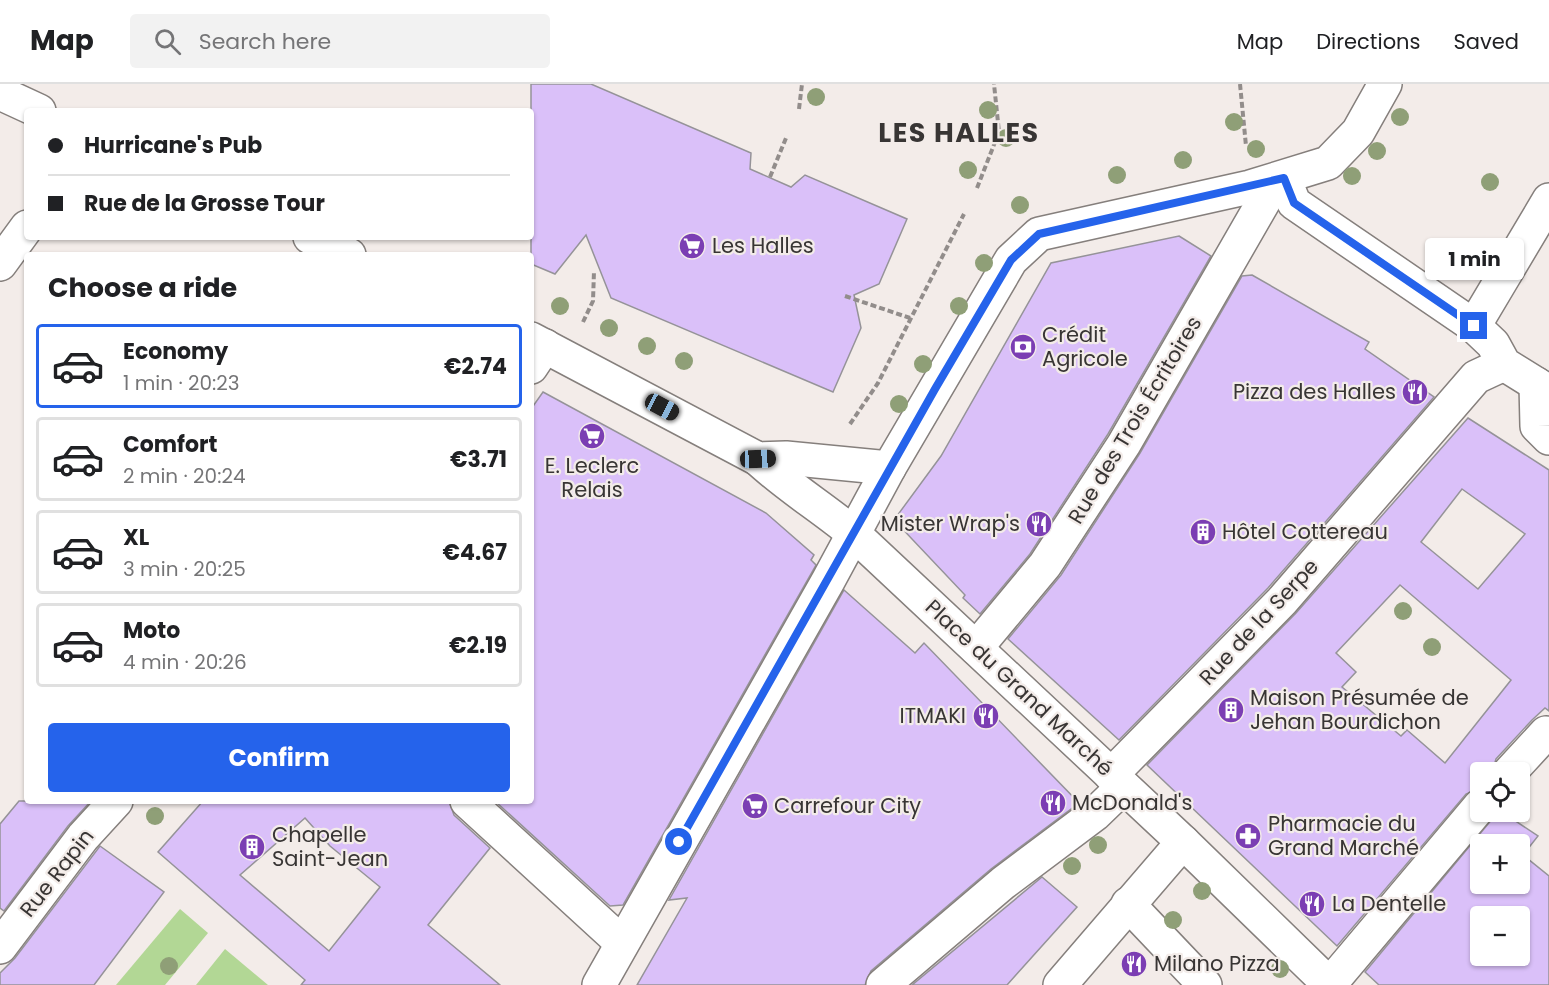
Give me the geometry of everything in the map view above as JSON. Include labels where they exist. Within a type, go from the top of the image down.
[{"type":"street","points":[[599,985],[889,468],[1011,260],[1039,234],[1280,179],[1328,163],[1358,132],[1385,84]]},
{"type":"street","points":[[0,93],[32,108]]},
{"type":"street","points":[[1280,179],[1294,203],[1474,326],[1493,344],[1504,364],[1543,388],[1537,426],[1549,438]]},
{"type":"street","name":"Rue des Trois Écritoires","points":[[976,648],[1045,565],[1124,444],[1280,179]]},
{"type":"street","points":[[1474,326],[1549,200]]},
{"type":"street","points":[[0,264],[24,231]]},
{"type":"street","points":[[316,240],[342,252]]},
{"type":"street","name":"Place du Grand Marché","points":[[536,351],[758,459],[779,478],[819,504],[854,534],[1183,842],[1330,985]]},
{"type":"street","name":"Rue de la Serpe","points":[[883,985],[1003,884],[1095,813],[1117,781],[1282,601],[1476,377],[1504,364]]},
{"type":"street","points":[[758,459],[786,458],[889,468]]},
{"type":"street","points":[[1519,762],[1546,733],[1549,735]]},
{"type":"street","name":"Rue Rapin","points":[[0,947],[83,837],[113,804]]},
{"type":"street","points":[[470,804],[622,943]]},
{"type":"street","points":[[1330,985],[1470,818]]},
{"type":"street","points":[[1060,985],[1183,842]]},
{"type":"street","points":[[1128,904],[1205,985]]},
{"type":"path","points":[[799,110],[802,84]]},
{"type":"path","points":[[977,188],[999,132],[994,84]]},
{"type":"path","points":[[1240,84],[1247,156]]},
{"type":"path","points":[[770,177],[786,138]]},
{"type":"path","points":[[849,426],[878,383],[964,214]]},
{"type":"path","points":[[581,326],[592,301],[594,271]]},
{"type":"path","points":[[845,296],[910,318]]},
{"type":"green space","points":[[180,909],[208,933],[165,985],[116,985]]},
{"type":"green space","points":[[225,949],[268,985],[196,985]]},
{"type":"building","name":"Les Halles","points":[[531,84],[591,84],[751,153],[750,169],[791,187],[805,175],[907,219],[879,284],[854,295],[861,328],[833,392],[611,298],[586,235],[555,274],[534,265],[531,240],[534,240],[534,108],[531,108]]},
{"type":"building","points":[[1179,236],[1211,256],[1108,434],[1030,554],[980,614],[894,520],[941,456],[1051,263]]},
{"type":"building","points":[[1252,275],[1369,342],[1365,349],[1434,397],[1268,588],[1119,740],[1008,639],[1061,575],[1140,453],[1242,276]]},
{"type":"building","points":[[543,392],[766,513],[814,555],[811,560],[816,565],[623,905],[610,906],[498,804],[534,804],[534,405]]},
{"type":"building","points":[[1468,418],[1549,470],[1549,711],[1545,708],[1532,720],[1495,762],[1470,762],[1470,792],[1466,794],[1337,946],[1147,765],[1296,613]],"holes":[[[1462,489],[1525,534],[1478,589],[1421,542]],[[1400,585],[1511,680],[1445,763],[1407,730],[1401,736],[1342,687],[1356,672],[1336,653]]]},
{"type":"building","points":[[844,590],[915,653],[924,643],[1079,803],[991,869],[871,971],[865,985],[637,985],[687,898],[669,900]]},
{"type":"building","points":[[19,801],[24,801],[24,804],[88,804],[68,826],[4,911],[0,908],[0,824]]},
{"type":"building","points":[[200,804],[450,804],[454,815],[490,848],[428,925],[500,985],[301,985],[305,980],[158,852]],"holes":[[[305,818],[330,846],[380,887],[329,951],[240,875]]]},
{"type":"building","points":[[1490,822],[1517,822],[1538,836],[1530,846],[1530,834],[1480,834]]},
{"type":"building","points":[[100,846],[164,892],[94,985],[0,985],[0,973],[15,958]]},
{"type":"building","points":[[1470,846],[1470,894],[1530,894],[1530,861],[1549,876],[1549,985],[1379,985],[1365,972]]},
{"type":"building","points":[[1042,877],[1077,907],[1007,985],[912,985]]},
{"type":"place","name":"Les Halles","points":[[692,246]]},
{"type":"place","name":"Crédit Agricole","points":[[1023,347]]},
{"type":"place","name":"Pizza des Halles","points":[[1415,392]]},
{"type":"place","name":"E. Leclerc Relais","points":[[592,436]]},
{"type":"place","name":"Mister Wrap's","points":[[1039,524]]},
{"type":"place","name":"Hôtel Cottereau","points":[[1203,532]]},
{"type":"place","name":"Maison Présumée de Jehan Bourdichon","points":[[1231,710]]},
{"type":"place","name":"ITMAKI","points":[[986,716]]},
{"type":"place","name":"McDonald's","points":[[1053,803]]},
{"type":"place","name":"Carrefour City","points":[[755,806]]},
{"type":"place","name":"Pharmacie du Grand Marché","points":[[1248,836]]},
{"type":"place","name":"Chapelle Saint-Jean","points":[[252,847]]},
{"type":"place","name":"La Dentelle","points":[[1312,904]]},
{"type":"place","name":"Milano Pizza","points":[[1134,964]]},
{"type":"district","name":"LES HALLES","points":[[959,133]]},
{"type":"route","points":[[679,842],[828,581],[889,468],[1011,260],[1039,234],[1284,178],[1294,203],[1474,326]]}]
